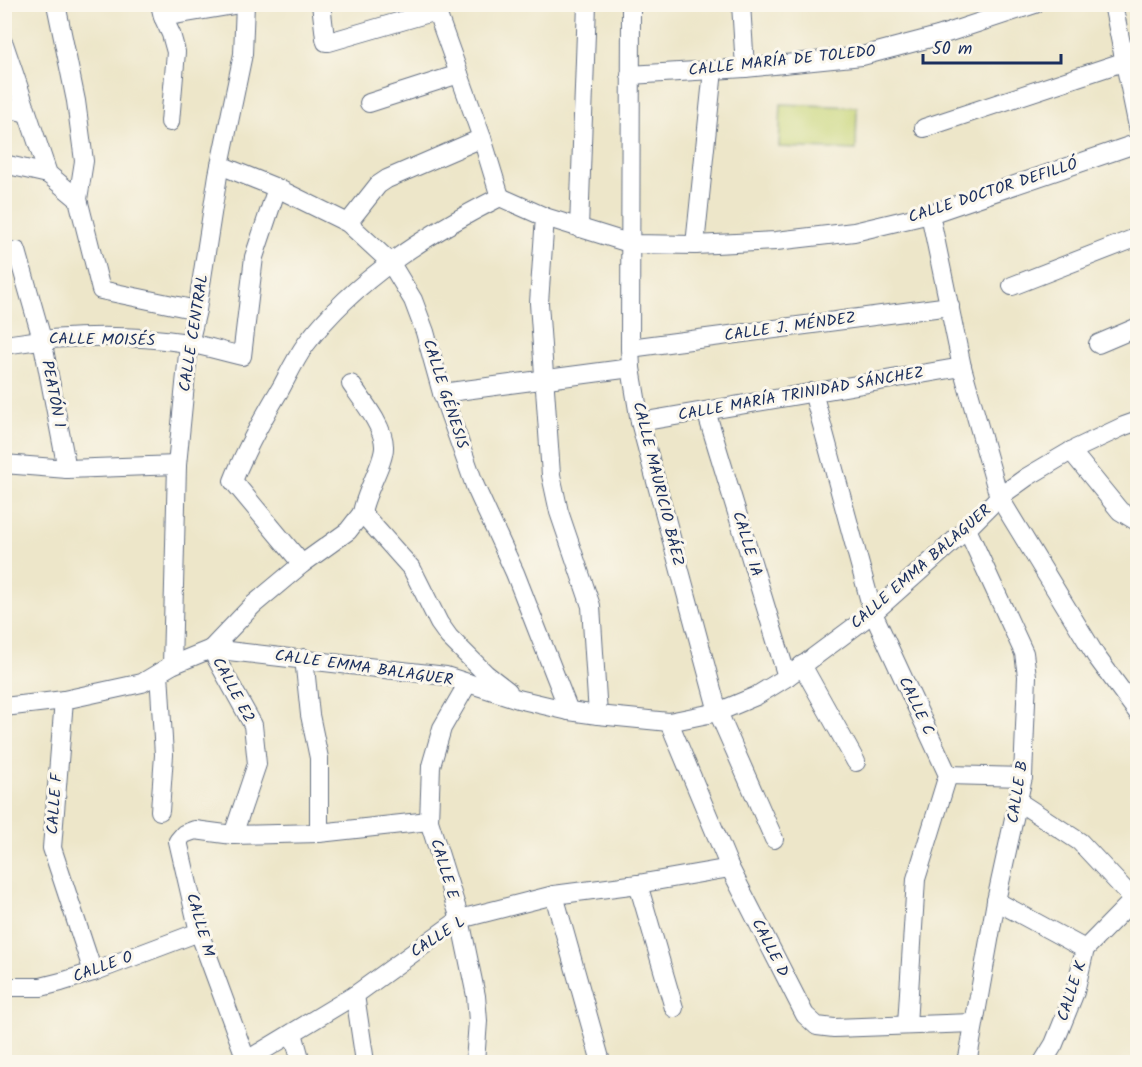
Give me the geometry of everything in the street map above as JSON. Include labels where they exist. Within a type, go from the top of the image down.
[{"type":"street","points":[[56,4],[76,101],[84,161],[78,199],[101,290],[197,310]]},
{"type":"street","points":[[170,122],[176,52],[161,11],[242,4]]},
{"type":"street","name":"CALLE CENTRAL","points":[[160,811],[177,465],[189,344],[197,310],[220,165],[243,54],[242,4]]},
{"type":"street","points":[[302,564],[233,481],[247,447],[304,347],[339,308],[390,262],[456,220],[500,197],[482,138],[435,8],[326,42],[321,4]]},
{"type":"street","points":[[579,228],[587,4]]},
{"type":"street","name":"CALLE MAURICIO BÁEZ","points":[[631,4],[630,348],[640,422],[718,712],[774,839]]},
{"type":"street","points":[[741,4],[745,68]]},
{"type":"street","name":"CALLE MARÍA DE TOLEDO","points":[[630,75],[745,68],[862,56],[938,36],[1035,4]]},
{"type":"street","points":[[1113,4],[1130,59],[1137,127]]},
{"type":"street","points":[[4,44],[48,174]]},
{"type":"street","points":[[924,128],[1130,59]]},
{"type":"street","points":[[695,245],[713,70]]},
{"type":"street","points":[[369,103],[459,74]]},
{"type":"street","points":[[4,107],[27,112]]},
{"type":"street","points":[[348,223],[378,185],[387,179],[482,138]]},
{"type":"street","name":"CALLE DOCTOR DEFILLÓ","points":[[500,197],[545,217],[632,244],[695,245],[776,241],[854,232],[930,214],[1137,144]]},
{"type":"street","points":[[4,164],[48,174],[78,199]]},
{"type":"street","name":"CALLE GÉNESIS","points":[[220,165],[277,188],[348,223],[390,262],[413,300],[425,332],[442,393],[475,486],[515,573],[569,711]]},
{"type":"street","name":"CALLE MOISÉS","points":[[4,345],[42,339],[130,337],[189,344],[242,356],[254,257],[277,188]]},
{"type":"street","points":[[930,214],[962,367],[999,497],[1096,656],[1137,712]]},
{"type":"street","points":[[545,217],[539,303],[551,476],[559,512],[591,606],[598,715]]},
{"type":"street","points":[[1012,286],[1137,237]]},
{"type":"street","name":"PEATÓN 1","points":[[17,251],[42,339],[67,469]]},
{"type":"street","name":"CALLE J. MÉNDEZ","points":[[630,348],[950,306]]},
{"type":"street","points":[[1098,344],[1137,327]]},
{"type":"street","name":"CALLE MARÍA TRINIDAD SÁNCHEZ","points":[[640,422],[962,367]]},
{"type":"street","points":[[442,393],[631,368]]},
{"type":"street","points":[[211,649],[253,605],[302,564],[348,531],[362,513],[364,501],[385,446],[378,426],[351,384]]},
{"type":"street","name":"CALLE C","points":[[813,392],[873,613],[948,775]]},
{"type":"street","name":"CALLE 1A","points":[[706,411],[787,677]]},
{"type":"street","name":"CALLE EMMA BALAGUER","points":[[4,707],[64,700],[142,683],[166,669],[211,649],[446,676],[518,699],[598,715],[669,722],[718,712],[756,696],[787,677],[873,613],[967,529],[999,497],[1027,477],[1071,451],[1137,422]]},
{"type":"street","points":[[1071,451],[1120,511],[1137,522]]},
{"type":"street","points":[[4,464],[67,469],[177,465]]},
{"type":"street","points":[[362,513],[412,569],[439,623],[449,637],[486,674],[518,699]]},
{"type":"street","name":"CALLE B","points":[[965,1062],[968,1058],[996,901],[1019,802],[1023,777],[1027,676],[1024,653],[967,529]]},
{"type":"street","name":"CALLE E2","points":[[211,649],[253,724],[257,764],[233,835]]},
{"type":"street","points":[[304,658],[310,715],[319,758],[319,833]]},
{"type":"street","points":[[802,665],[856,762]]},
{"type":"street","name":"CALLE E","points":[[468,683],[442,728],[431,766],[429,821],[460,919],[477,1013],[475,1062]]},
{"type":"street","name":"CALLE F","points":[[64,700],[52,848],[93,972]]},
{"type":"street","name":"CALLE D","points":[[669,722],[730,868],[805,1015],[817,1026],[834,1028],[973,1023]]},
{"type":"street","points":[[907,1025],[916,879],[948,775],[1023,777]]},
{"type":"street","points":[[1019,802],[1080,842],[1136,902]]},
{"type":"street","points":[[233,835],[319,833],[429,821]]},
{"type":"street","name":"CALLE M","points":[[233,835],[195,830],[184,834],[178,841],[199,932],[246,1062]]},
{"type":"street","name":"CALLE L","points":[[246,1062],[355,995],[460,919],[554,895],[638,884],[730,868]]},
{"type":"street","points":[[638,884],[674,1008]]},
{"type":"street","points":[[554,895],[601,1062]]},
{"type":"street","points":[[996,901],[1085,949]]},
{"type":"street","name":"CALLE K","points":[[1043,1062],[1054,1044],[1075,992],[1085,949],[1136,902]]},
{"type":"street","name":"CALLE O","points":[[4,987],[41,987],[93,972],[199,932]]},
{"type":"street","points":[[355,995],[365,1062]]},
{"type":"street","points":[[293,1033],[301,1062]]},
{"type":"green space","points":[[781,104],[857,107],[856,150],[779,147]]}]
